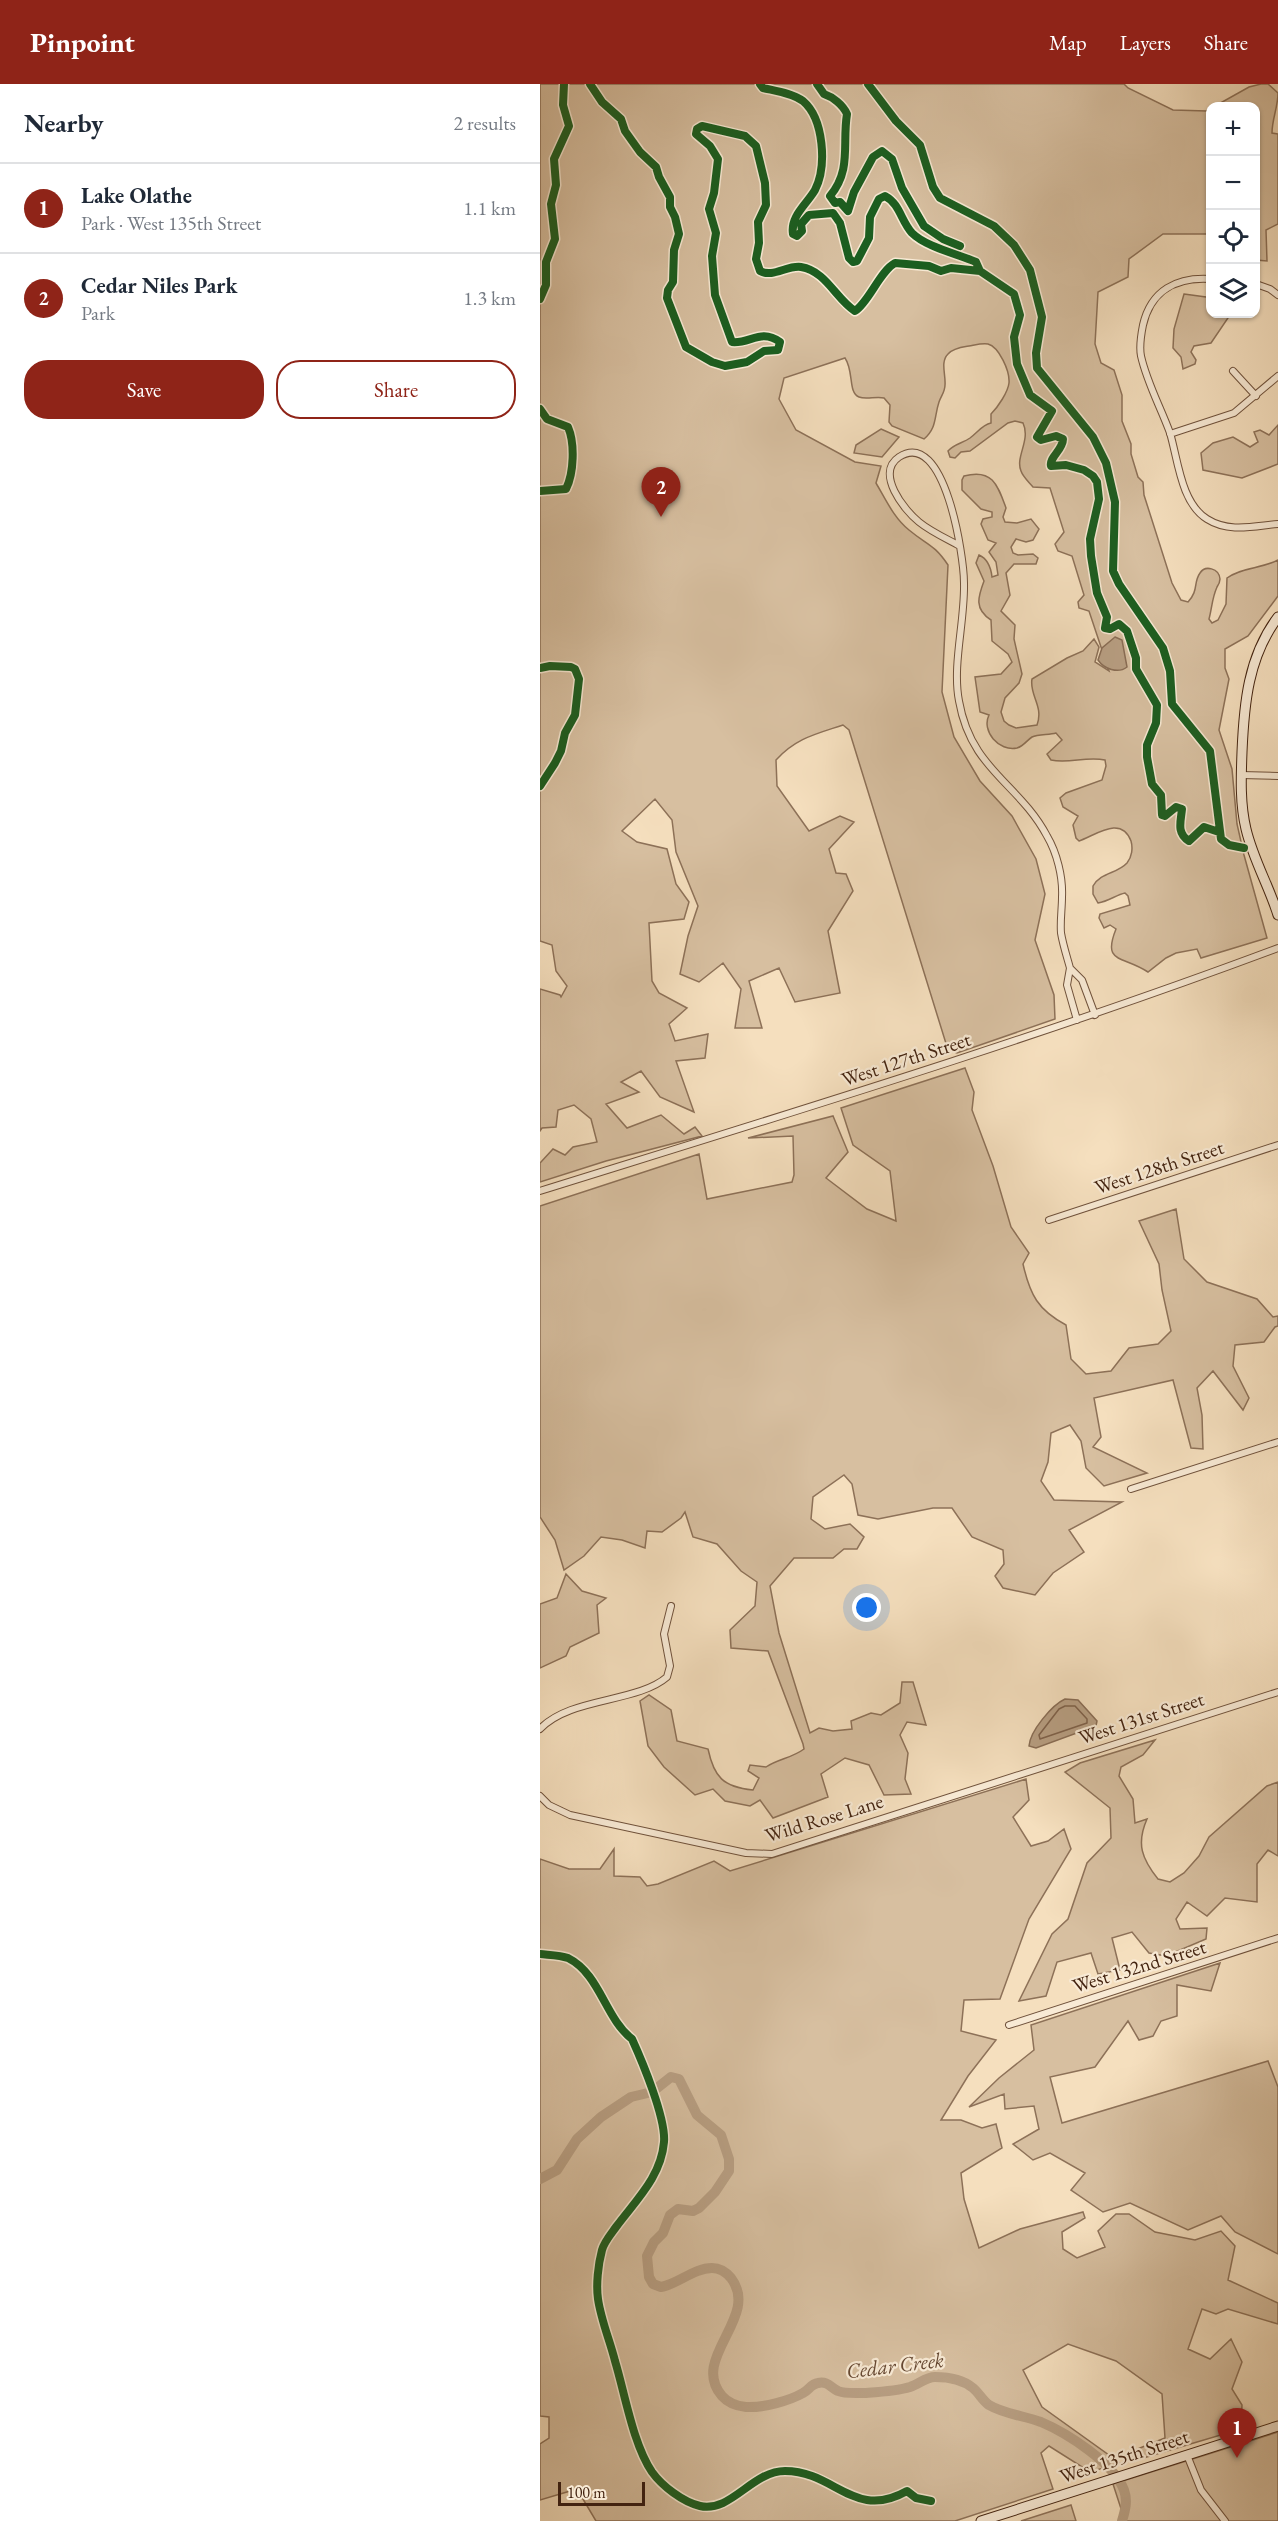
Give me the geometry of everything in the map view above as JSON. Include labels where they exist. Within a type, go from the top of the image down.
[{"type":"street","points":[[1206,279],[1192,279],[1168,286],[1154,298],[1144,320],[1140,343],[1142,358],[1170,434],[1188,496],[1199,513],[1213,522],[1232,528],[1278,524]]},
{"type":"street","points":[[1260,285],[1278,295]]},
{"type":"street","points":[[1233,371],[1256,396]]},
{"type":"street","points":[[1170,434],[1234,413],[1278,376]]},
{"type":"street","points":[[958,545],[919,522],[900,501],[891,483],[890,474],[891,466],[902,455],[912,452],[919,453],[936,468],[942,481],[953,514],[963,560],[964,584],[958,700],[971,740],[981,757],[1037,818],[1048,837],[1060,875],[1061,933],[1071,968],[1082,980],[1095,1014]]},
{"type":"street","points":[[1278,618],[1260,649],[1249,681],[1244,705],[1241,776],[1241,802],[1246,830],[1258,869],[1278,915]]},
{"type":"street","points":[[1241,776],[1278,776]]},
{"type":"street","name":"West 127th Street","points":[[540,1191],[828,1102],[1095,1014],[1278,948]]},
{"type":"street","points":[[1071,968],[1066,985],[1077,1020]]},
{"type":"street","name":"West 128th Street","points":[[1049,1220],[1278,1145]]},
{"type":"street","points":[[1131,1489],[1278,1442]]},
{"type":"street","points":[[540,1730],[561,1715],[650,1687],[667,1677],[670,1666],[664,1634],[671,1606]]},
{"type":"street","name":"West 131st Street","points":[[1015,1776],[1278,1692]]},
{"type":"street","name":"Wild Rose Lane","points":[[540,1796],[549,1805],[570,1815],[746,1853],[763,1854],[786,1850],[1015,1776]]},
{"type":"street","name":"West 132nd Street","points":[[1009,2025],[1278,1938]]},
{"type":"street","name":"West 135th Street","points":[[981,2521],[1278,2426]]},
{"type":"street","points":[[1187,2455],[1201,2490],[1225,2521]]},
{"type":"shaded area","points":[[540,84],[1124,84],[1173,110],[1206,111],[1206,234],[1163,234],[1129,259],[1128,277],[1098,292],[1095,344],[1101,363],[1114,370],[1122,395],[1122,421],[1131,444],[1131,454],[1138,477],[1143,482],[1144,495],[1172,583],[1181,600],[1188,602],[1191,598],[1202,571],[1208,568],[1215,570],[1220,580],[1209,619],[1212,623],[1218,620],[1226,604],[1227,578],[1278,560],[1278,596],[1248,636],[1225,649],[1225,668],[1229,679],[1219,730],[1232,769],[1237,824],[1267,938],[1201,958],[1197,949],[1176,953],[1148,972],[1117,957],[1111,948],[1116,929],[1110,925],[1104,928],[1099,918],[1100,914],[1130,905],[1128,896],[1125,893],[1098,903],[1093,894],[1093,886],[1100,878],[1127,863],[1132,852],[1131,841],[1127,833],[1115,828],[1079,841],[1073,825],[1078,816],[1063,807],[1060,798],[1066,793],[1102,780],[1106,766],[1105,760],[1051,760],[1047,754],[1062,740],[1056,733],[1034,736],[1017,748],[998,744],[990,734],[987,727],[989,715],[980,712],[975,677],[1001,674],[1012,662],[1008,654],[992,641],[991,620],[982,612],[979,602],[984,581],[976,563],[979,555],[989,564],[992,577],[998,575],[996,562],[989,552],[996,543],[988,540],[981,524],[983,519],[992,517],[992,512],[981,509],[962,490],[964,476],[982,475],[993,481],[1006,508],[1003,517],[1005,522],[1017,523],[1031,519],[1039,529],[1033,540],[1026,542],[1016,539],[1011,547],[1013,553],[1018,555],[1033,554],[1038,558],[1036,564],[1014,564],[1006,573],[1010,595],[1001,611],[1015,625],[1014,639],[1022,674],[1019,683],[1005,698],[1001,712],[1004,721],[1016,728],[1037,725],[1039,712],[1032,679],[1083,651],[1094,639],[1099,647],[1095,662],[1109,671],[1089,611],[1079,608],[1078,602],[1084,595],[1072,556],[1058,551],[1055,544],[1064,532],[1050,488],[1033,487],[1021,471],[1020,460],[1025,436],[1023,423],[1015,421],[1008,423],[970,451],[961,452],[955,458],[950,457],[948,451],[950,449],[991,423],[991,414],[1007,391],[1008,372],[1003,360],[992,346],[981,344],[958,348],[946,357],[944,390],[933,426],[924,439],[892,426],[889,422],[890,405],[884,398],[862,398],[856,395],[845,358],[784,378],[779,399],[796,430],[855,462],[881,466],[876,483],[895,514],[909,530],[934,549],[948,565],[942,692],[954,737],[980,781],[1012,816],[1036,859],[1045,894],[1035,940],[1054,995],[1055,1019],[957,1053],[948,1050],[849,730],[843,725],[799,742],[776,760],[777,786],[809,831],[840,816],[854,822],[829,849],[836,873],[846,874],[853,891],[828,931],[840,993],[795,1002],[779,968],[749,981],[762,1028],[735,1028],[741,989],[723,963],[699,982],[680,974],[688,936],[698,906],[676,852],[672,820],[655,799],[622,831],[637,842],[667,849],[676,884],[689,902],[684,919],[649,923],[652,981],[659,993],[687,1008],[669,1024],[675,1041],[708,1034],[705,1058],[676,1061],[694,1112],[660,1097],[641,1071],[621,1082],[639,1092],[606,1104],[627,1128],[661,1115],[684,1134],[695,1127],[702,1136],[606,1161],[540,1182],[540,1163],[553,1149],[565,1155],[573,1147],[597,1142],[591,1119],[574,1105],[558,1110],[556,1127],[542,1128],[540,1131],[540,989],[561,997],[567,986],[556,971],[552,945],[540,941]]},
{"type":"shaded area","points":[[1268,84],[1278,93],[1272,133],[1278,134],[1278,224],[1266,230],[1267,261],[1260,260],[1260,102],[1222,102],[1249,87]]},
{"type":"shaded area","points":[[1184,294],[1206,297],[1206,318],[1228,318],[1211,343],[1194,346],[1191,352],[1196,360],[1195,364],[1183,369],[1181,357],[1173,348],[1174,329]]},
{"type":"shaded area","points":[[1278,425],[1278,464],[1242,478],[1203,470],[1201,453],[1213,443],[1233,437],[1250,447],[1258,442],[1254,432],[1260,430],[1269,435]]},
{"type":"shaded area","points":[[881,429],[899,437],[882,457],[854,453],[856,445]]},
{"type":"shaded area","points":[[965,1068],[974,1092],[972,1110],[993,1166],[1011,1227],[1029,1253],[1023,1264],[1032,1293],[1048,1314],[1066,1325],[1071,1359],[1086,1374],[1111,1371],[1129,1348],[1158,1344],[1171,1331],[1159,1264],[1139,1221],[1176,1209],[1184,1259],[1207,1282],[1257,1299],[1273,1317],[1278,1316],[1278,1326],[1264,1342],[1235,1345],[1233,1366],[1249,1398],[1243,1410],[1213,1371],[1197,1388],[1202,1415],[1203,1449],[1191,1448],[1173,1380],[1094,1398],[1101,1437],[1093,1447],[1147,1473],[1104,1486],[1086,1468],[1081,1441],[1070,1425],[1051,1433],[1048,1462],[1041,1481],[1054,1500],[1122,1502],[1069,1530],[1084,1552],[1053,1573],[1035,1595],[1003,1588],[995,1576],[1004,1564],[1003,1550],[972,1537],[952,1508],[933,1508],[878,1519],[858,1515],[852,1484],[844,1475],[813,1497],[811,1519],[825,1529],[850,1524],[864,1537],[857,1549],[844,1549],[833,1558],[794,1558],[770,1586],[779,1633],[810,1733],[819,1728],[833,1731],[852,1729],[851,1721],[871,1713],[881,1715],[900,1703],[902,1682],[913,1682],[926,1725],[907,1722],[900,1735],[908,1753],[905,1779],[911,1794],[884,1795],[869,1765],[845,1758],[821,1774],[828,1797],[773,1818],[760,1800],[750,1806],[725,1801],[713,1789],[695,1795],[664,1767],[648,1746],[640,1701],[649,1695],[671,1710],[677,1741],[708,1749],[713,1767],[722,1779],[743,1789],[753,1790],[759,1778],[748,1771],[750,1765],[766,1767],[804,1749],[803,1744],[768,1651],[731,1648],[730,1630],[755,1606],[757,1582],[741,1571],[717,1544],[693,1537],[685,1512],[681,1518],[662,1532],[647,1531],[645,1548],[622,1540],[601,1537],[584,1556],[564,1570],[555,1540],[540,1517],[540,1206],[699,1154],[707,1199],[792,1182],[794,1175],[793,1136],[748,1138],[833,1116],[848,1152],[826,1178],[867,1209],[896,1221],[890,1171],[853,1145],[841,1108]]},
{"type":"shaded area","points":[[566,1574],[582,1591],[606,1598],[597,1605],[599,1633],[570,1647],[566,1656],[540,1668],[540,1604],[557,1598]]},
{"type":"shaded area","points":[[1155,1740],[1143,1755],[1121,1767],[1119,1776],[1133,1799],[1135,1823],[1147,1819],[1142,1836],[1142,1851],[1158,1879],[1170,1882],[1184,1873],[1199,1856],[1209,1837],[1267,1786],[1278,1782],[1278,1856],[1268,1850],[1257,1864],[1257,1902],[1225,1898],[1207,1916],[1187,1902],[1176,1919],[1180,1929],[1207,1928],[1206,1939],[1166,1956],[1149,1953],[1132,1932],[1112,1938],[1120,1970],[1098,1974],[1091,1953],[1057,1962],[1046,1996],[1019,2001],[1052,1934],[1068,1919],[1087,1863],[1111,1838],[1110,1808],[1065,1772],[1080,1763]]},
{"type":"shaded area","points":[[1026,1779],[1029,1800],[1013,1817],[1031,1846],[1048,1841],[1064,1829],[1071,1849],[1029,1919],[1000,1999],[964,2000],[961,2031],[996,2040],[968,2076],[941,2120],[961,2120],[982,2128],[996,2124],[1002,2148],[961,2173],[964,2199],[979,2248],[1020,2229],[1083,2212],[1085,2218],[1062,2232],[1063,2249],[1077,2258],[1105,2247],[1098,2231],[1116,2214],[1129,2214],[1155,2232],[1195,2240],[1221,2231],[1235,2246],[1228,2280],[1278,2303],[1278,2324],[1228,2309],[1216,2314],[1202,2309],[1188,2349],[1210,2359],[1231,2339],[1242,2362],[1232,2389],[1242,2405],[1241,2429],[1133,2461],[1130,2452],[1165,2438],[1162,2394],[1116,2361],[1068,2344],[1023,2370],[1042,2407],[1120,2463],[1090,2472],[1049,2446],[1041,2453],[1053,2489],[955,2521],[596,2521],[577,2489],[540,2500],[540,2444],[549,2438],[549,2417],[540,2416],[540,1859],[569,1869],[600,1869],[614,1849],[614,1876],[640,1877],[647,1886],[658,1884],[714,1861],[730,1871]]},
{"type":"shaded area","points":[[1220,1963],[1211,1991],[1177,1985],[1177,2016],[1161,2021],[1153,2036],[1139,2040],[1128,2021],[1095,2067],[1050,2077],[1062,2123],[1268,2061],[1278,2087],[1278,2254],[1235,2232],[1221,2216],[1188,2230],[1130,2203],[1103,2212],[1071,2190],[1085,2173],[1050,2153],[1033,2160],[1013,2144],[1039,2129],[1034,2106],[1005,2109],[1004,2094],[969,2107],[999,2078],[1034,2050],[1031,2025]]},
{"type":"shaded area","points":[[1278,2432],[1278,2521],[1125,2521],[1113,2484]]},
{"type":"shaded area","points":[[1071,2505],[1076,2521],[1021,2521]]},
{"type":"water","points":[[1115,637],[1122,640],[1127,667],[1120,670],[1107,668],[1098,660],[1102,648]]},
{"type":"water","points":[[1065,1699],[1078,1700],[1097,1721],[1096,1726],[1036,1748],[1029,1746],[1033,1733],[1042,1719]]},
{"type":"waterway","name":"Cedar Creek","points":[[540,2179],[557,2170],[577,2139],[601,2117],[631,2097],[652,2092],[671,2077],[679,2079],[697,2115],[721,2135],[729,2159],[729,2171],[715,2192],[699,2208],[693,2211],[678,2209],[670,2215],[663,2233],[654,2242],[647,2256],[649,2277],[653,2284],[661,2287],[692,2273],[712,2268],[725,2272],[731,2278],[738,2293],[738,2308],[718,2352],[714,2367],[714,2382],[724,2398],[736,2405],[753,2407],[791,2399],[818,2383],[827,2384],[841,2392],[865,2393],[905,2388],[932,2377],[945,2377],[960,2381],[973,2388],[989,2405],[1052,2427],[1076,2441],[1100,2460],[1119,2480],[1124,2490],[1126,2502],[1122,2521]]},
{"type":"cycle path","points":[[540,299],[546,285],[546,262],[555,239],[551,204],[556,185],[554,159],[569,126],[563,105],[564,84]]},
{"type":"cycle path","points":[[590,84],[602,102],[621,119],[625,131],[640,152],[656,167],[670,197],[670,207],[679,234],[674,250],[673,282],[668,290],[667,298],[686,347],[712,362],[725,366],[747,362],[764,351],[778,350],[780,342],[767,336],[732,342],[715,295],[712,256],[716,233],[709,209],[714,193],[718,159],[710,146],[696,134],[697,129],[702,126],[745,136],[756,146],[765,183],[766,205],[758,222],[759,243],[756,259],[760,271],[770,273],[796,267],[810,270],[824,280],[855,311],[865,301],[884,273],[895,263],[929,266],[941,271],[951,268],[980,271],[1014,294],[1020,315],[1014,337],[1017,364],[1030,395],[1052,411],[1037,437],[1041,440],[1056,436],[1063,439],[1051,466],[1066,465],[1084,470],[1097,482],[1099,499],[1090,539],[1097,593],[1107,617],[1105,628],[1110,629],[1119,624],[1127,631],[1136,658],[1136,669],[1157,705],[1156,723],[1147,745],[1147,757],[1152,784],[1161,795],[1162,815],[1165,816],[1176,807],[1182,809],[1181,831],[1189,841],[1204,827],[1219,832]]},
{"type":"cycle path","points":[[760,84],[763,88],[789,94],[803,101],[810,109],[819,131],[822,156],[819,180],[794,222],[793,234],[797,236],[802,231],[801,224],[809,215],[833,213],[840,223],[849,258],[853,262],[857,261],[869,238],[870,217],[879,199],[885,196],[894,203],[908,228],[918,238],[976,262],[980,271]]},
{"type":"cycle path","points":[[817,84],[824,94],[837,102],[847,114],[844,167],[837,186],[830,196],[835,203],[840,202],[848,211],[854,192],[873,157],[882,151],[892,159],[902,188],[924,226],[943,239],[960,246]]},
{"type":"cycle path","points":[[868,84],[896,121],[920,145],[933,187],[940,198],[994,226],[1014,245],[1030,270],[1042,317],[1036,353],[1037,368],[1093,437],[1106,463],[1115,502],[1113,571],[1119,584],[1163,648],[1170,671],[1172,704],[1210,751],[1221,839],[1229,845],[1244,848]]},
{"type":"cycle path","points":[[540,409],[547,419],[568,427],[573,458],[566,489],[540,491]]},
{"type":"cycle path","points":[[540,668],[571,667],[575,669],[579,679],[575,715],[565,733],[561,751],[540,786]]},
{"type":"cycle path","points":[[540,1954],[568,1958],[588,1974],[615,2020],[632,2039],[652,2090],[664,2132],[662,2155],[653,2177],[604,2244],[597,2281],[601,2315],[630,2418],[645,2461],[652,2472],[673,2493],[700,2506],[711,2507],[722,2503],[762,2477],[785,2471],[818,2478],[858,2498],[873,2501],[889,2499],[907,2491],[916,2498],[931,2501]]},
{"type":"place","name":"Cedar Niles Park","points":[[661,517]]},
{"type":"place","name":"Lake Olathe","points":[[1237,2458]]}]
